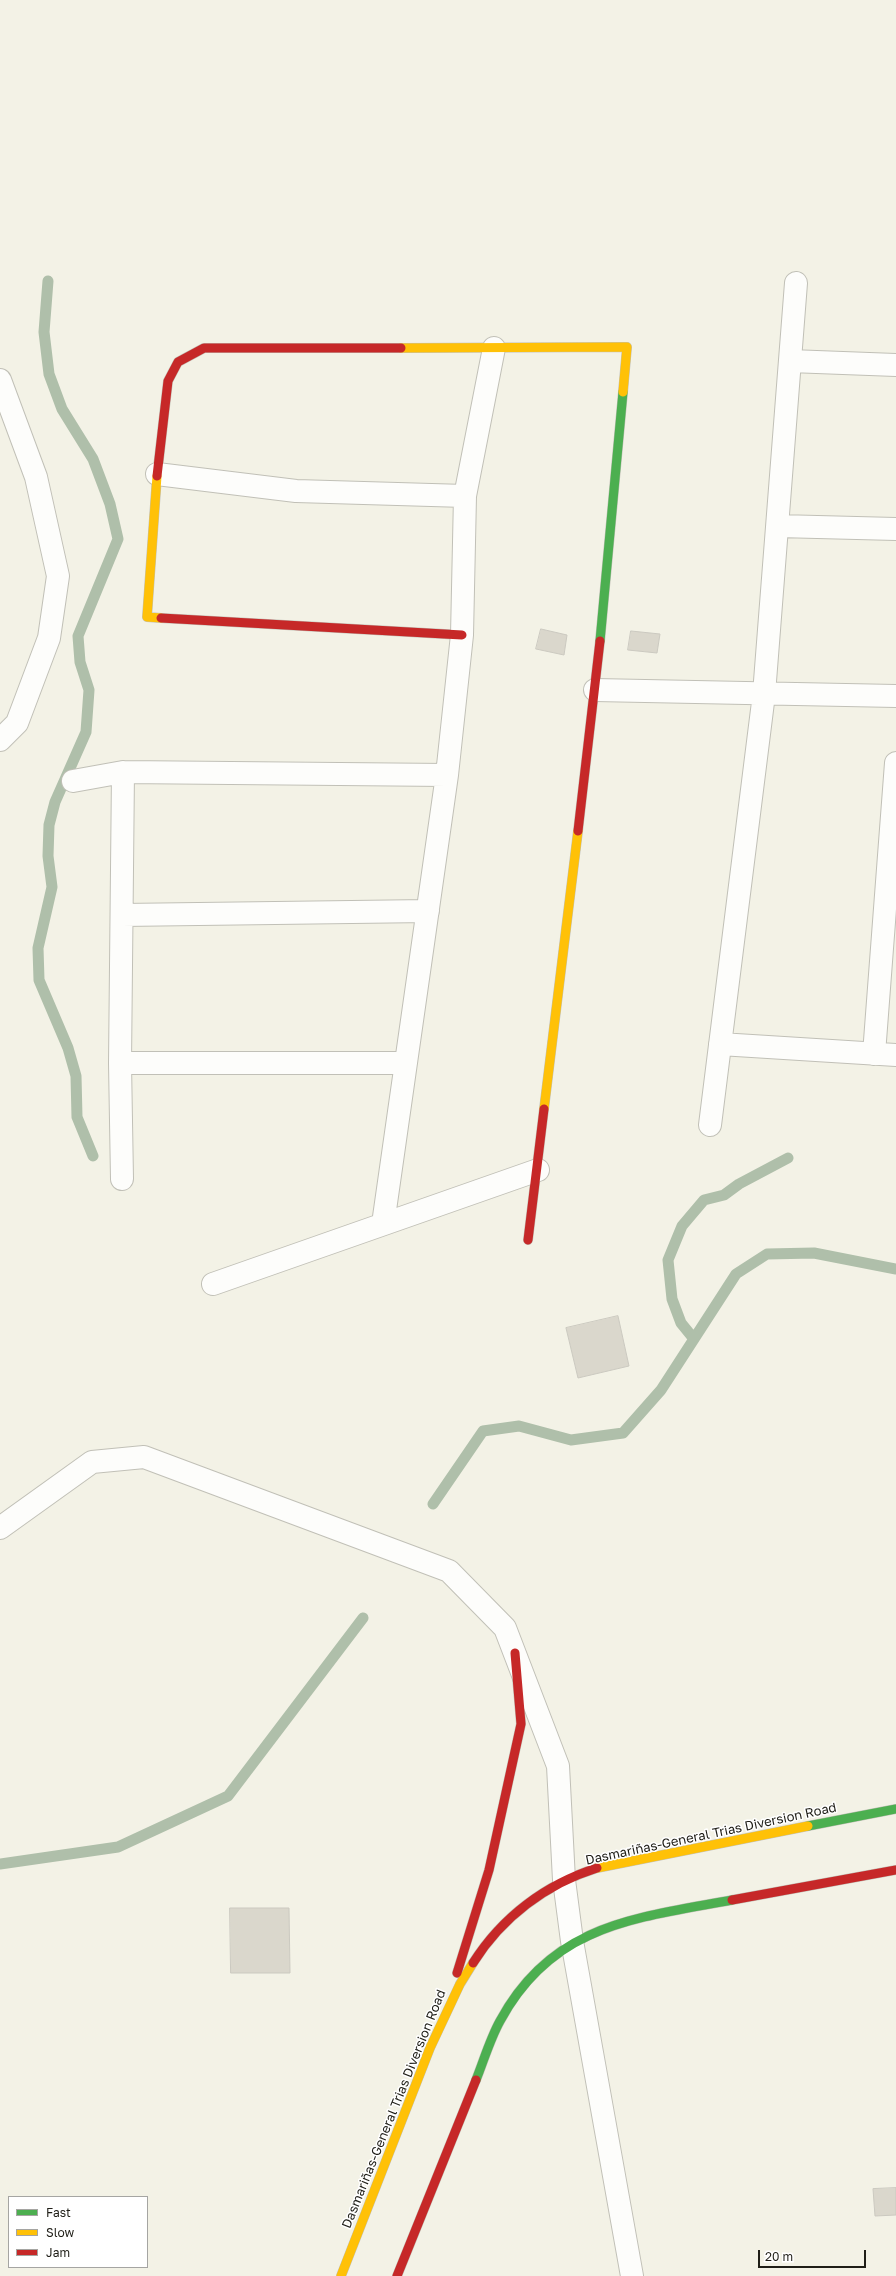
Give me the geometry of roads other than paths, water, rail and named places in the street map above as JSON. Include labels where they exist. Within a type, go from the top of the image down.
[{"type":"street","points":[[710,1125],[764,694],[796,283]]},
{"type":"street","points":[[462,635],[148,617],[157,474],[168,381],[178,362],[204,348],[627,347],[595,690],[538,1170],[528,1240]]},
{"type":"street","points":[[383,1224],[447,775],[462,635],[466,496],[494,348]]},
{"type":"street","points":[[790,361],[896,365]]},
{"type":"street","points":[[0,380],[36,477],[58,576],[49,638],[17,723],[0,740]]},
{"type":"street","points":[[157,474],[296,491],[466,496]]},
{"type":"street","points":[[778,526],[896,529]]},
{"type":"street","points":[[595,690],[896,696]]},
{"type":"street","points":[[874,1054],[896,763]]},
{"type":"street","points":[[73,781],[123,772],[447,775]]},
{"type":"street","points":[[122,1179],[120,1063],[123,772]]},
{"type":"street","points":[[122,915],[428,911]]},
{"type":"street","points":[[720,1044],[896,1055]]},
{"type":"street","points":[[120,1063],[406,1063]]},
{"type":"street","points":[[213,1284],[538,1170]]},
{"type":"street","points":[[0,1528],[92,1462],[144,1457],[449,1571],[505,1628],[558,1766],[564,1880],[572,1941],[632,2276]]},
{"type":"street","points":[[443,2018],[489,1870],[521,1724],[515,1653]]},
{"type":"street","name":"Dasmariñas-General Trias Diversion Road","points":[[340,2276],[443,2018],[462,1978],[483,1946],[532,1898],[564,1880],[624,1863],[896,1809]]},
{"type":"street","points":[[397,2276],[500,2022],[518,1992],[544,1962],[572,1941],[607,1927],[638,1918],[896,1870]]},
{"type":"waterway","points":[[48,281],[44,332],[49,374],[62,409],[93,459],[110,504],[118,539],[78,636],[80,662],[89,690],[86,732],[55,802],[49,825],[48,856],[52,887],[38,948],[39,980],[68,1048],[76,1076],[77,1117],[93,1156]]},
{"type":"waterway","points":[[694,1339],[681,1323],[672,1299],[668,1260],[682,1226],[704,1200],[724,1195],[739,1184],[788,1158]]},
{"type":"waterway","points":[[433,1504],[483,1431],[519,1426],[571,1440],[623,1433],[661,1390],[736,1274],[767,1254],[814,1253],[896,1269]]},
{"type":"waterway","points":[[0,1864],[118,1847],[228,1796],[363,1618]]}]
